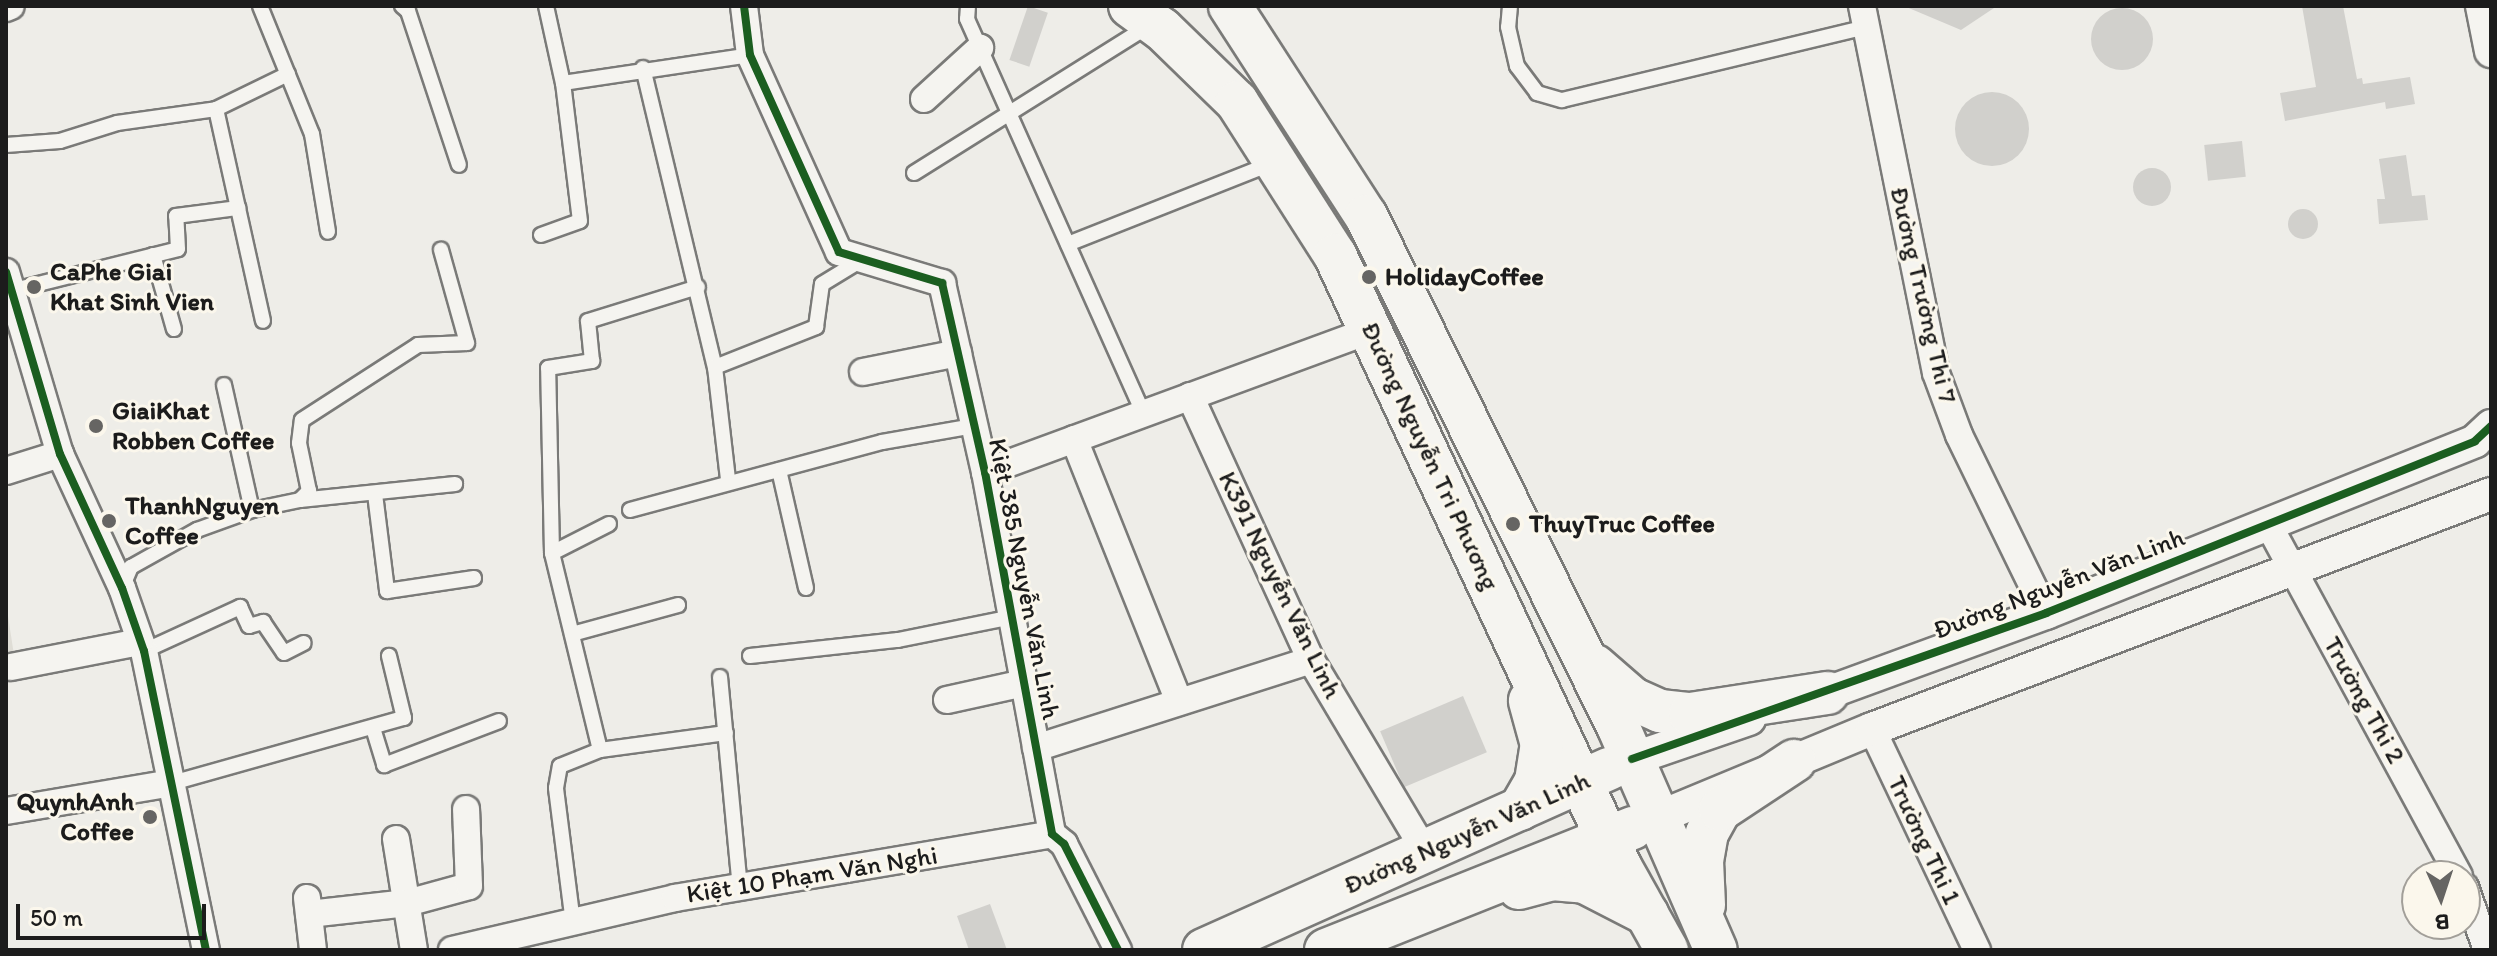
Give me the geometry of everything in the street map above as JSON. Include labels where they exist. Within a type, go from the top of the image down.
[{"type":"main road","name":"Đường Nguyễn Tri Phương","points":[[1231,6],[1366,216],[1581,651],[1711,940]]},
{"type":"main road","name":"Đường Nguyễn Tri Phương","points":[[1142,14],[1237,102],[1335,255],[1608,838],[1657,932]]},
{"type":"main road","points":[[1581,651],[1633,699],[1660,711],[1701,713],[1827,693]]},
{"type":"main road","points":[[1520,809],[1536,781],[1542,745],[1523,679],[1522,653]]},
{"type":"main road","name":"Đường Nguyễn Văn Linh","points":[[1204,950],[1632,759]]},
{"type":"main road","points":[[1711,940],[1702,861],[1707,833],[1720,810],[1794,761]]},
{"type":"main road","name":"Đường Nguyễn Văn Linh","points":[[1326,950],[1657,818]]},
{"type":"main road","points":[[1428,908],[1552,879],[1585,882],[1657,932]]},
{"type":"street","name":"Kiệt 385 Nguyễn Văn Linh","points":[[744,6],[750,55],[839,252],[942,283],[985,472],[1052,834],[1064,844],[1118,950]]},
{"type":"street","points":[[2482,6],[2491,51]]},
{"type":"street","name":"Đường Trường Thi 7","points":[[1864,16],[1936,373],[1959,435],[2046,613]]},
{"type":"street","points":[[924,99],[980,48]]},
{"type":"street","points":[[8,284],[60,454],[122,588],[142,646],[206,950]]},
{"type":"street","points":[[985,472],[1371,330]]},
{"type":"street","points":[[863,372],[958,353]]},
{"type":"street","name":"K391 Nguyễn Văn Linh","points":[[1190,396],[1311,660],[1426,853]]},
{"type":"street","name":"Đường Nguyễn Văn Linh","points":[[1632,759],[1827,693],[2046,613],[2475,441],[2491,426]]},
{"type":"street","points":[[1074,439],[1179,702]]},
{"type":"street","points":[[6,471],[60,454]]},
{"type":"street","name":"Đường Nguyễn Văn Linh","points":[[1657,818],[1872,729],[2491,494]]},
{"type":"street","name":"Trường Thi 2","points":[[2268,524],[2450,860]]},
{"type":"street","points":[[11,667],[142,646]]},
{"type":"street","points":[[1036,748],[1311,660]]},
{"type":"street","points":[[947,700],[1024,683]]},
{"type":"street","name":"Trường Thi 1","points":[[1872,729],[1977,950]]},
{"type":"street","points":[[6,811],[172,783]]},
{"type":"street","points":[[313,950],[308,905],[407,903],[469,886],[466,809]]},
{"type":"street","name":"Kiệt 10 Phạm Văn Nghi","points":[[452,950],[675,898],[1052,834]]},
{"type":"street","points":[[396,839],[414,950]]},
{"type":"lane","points":[[260,6],[312,134],[328,232]]},
{"type":"lane","points":[[402,6],[408,11],[459,165]]},
{"type":"lane","points":[[541,235],[580,221],[563,83],[546,6]]},
{"type":"lane","points":[[968,6],[967,19],[1144,414]]},
{"type":"lane","points":[[1510,6],[1508,27],[1517,66],[1537,93],[1562,100],[1864,16]]},
{"type":"lane","points":[[914,173],[1011,116],[1142,14]]},
{"type":"lane","points":[[563,83],[643,68],[750,55]]},
{"type":"lane","points":[[643,68],[715,367],[728,480]]},
{"type":"lane","points":[[6,145],[60,141],[117,123],[216,109],[288,74]]},
{"type":"lane","points":[[216,109],[263,321]]},
{"type":"lane","points":[[1068,244],[1277,161]]},
{"type":"lane","points":[[8,284],[178,249],[176,216],[238,208]]},
{"type":"lane","points":[[300,500],[309,491],[299,443],[302,420],[418,345],[467,343],[441,250]]},
{"type":"lane","points":[[153,255],[174,329]]},
{"type":"lane","points":[[715,367],[816,327],[822,284],[864,259]]},
{"type":"lane","points":[[600,750],[552,553],[548,368],[592,361],[588,321],[698,287]]},
{"type":"lane","points":[[224,385],[252,510]]},
{"type":"lane","points":[[630,510],[728,480],[974,426]]},
{"type":"lane","points":[[779,470],[806,588]]},
{"type":"lane","points":[[122,588],[131,567],[197,530],[252,510],[300,500],[455,484]]},
{"type":"lane","points":[[375,494],[387,591],[474,578]]},
{"type":"lane","points":[[552,553],[609,524]]},
{"type":"lane","points":[[572,634],[678,605]]},
{"type":"lane","points":[[142,646],[240,607],[249,626],[263,622],[284,653],[304,643]]},
{"type":"lane","points":[[750,656],[898,640],[1012,617]]},
{"type":"lane","points":[[172,783],[404,718],[389,656]]},
{"type":"lane","points":[[720,677],[740,888]]},
{"type":"lane","points":[[373,728],[384,765],[499,721]]},
{"type":"lane","points":[[573,923],[556,788],[560,766],[600,750],[726,733]]},
{"type":"shaded area","points":[[6,603],[18,681],[6,682]]},
{"type":"building","points":[[1028,6],[1048,13],[1029,67],[1009,60]]},
{"type":"building","points":[[1904,6],[1997,6],[1961,30]]},
{"type":"building","points":[[2302,6],[2343,6],[2357,79],[2362,78],[2363,84],[2410,77],[2415,104],[2386,109],[2385,102],[2285,121],[2280,93],[2316,87]]},
{"type":"building","points":[[2122,8],[2144,17],[2153,39],[2144,61],[2122,70],[2100,61],[2091,39],[2100,17]]},
{"type":"building","points":[[1985,92],[1999,92],[2013,98],[2023,108],[2029,129],[2027,143],[2013,160],[1999,166],[1985,166],[1971,160],[1961,150],[1955,136],[1955,122],[1961,108],[1971,98]]},
{"type":"building","points":[[2242,141],[2246,177],[2208,181],[2204,145]]},
{"type":"building","points":[[2406,155],[2412,196],[2425,195],[2428,220],[2379,224],[2377,199],[2385,199],[2379,159]]},
{"type":"building","points":[[2152,168],[2165,174],[2171,187],[2165,200],[2152,206],[2139,200],[2133,187],[2139,174]]},
{"type":"building","points":[[2303,209],[2314,213],[2318,224],[2314,235],[2303,239],[2292,235],[2288,224],[2292,213]]},
{"type":"building","points":[[1463,696],[1487,752],[1404,787],[1380,731]]},
{"type":"building","points":[[990,904],[1007,950],[969,950],[957,916]]},
{"type":"cycle path","points":[[744,6],[750,55],[839,252],[942,283],[985,472],[1052,834],[1064,844],[1118,950]]},
{"type":"cycle path","points":[[6,272],[60,454],[122,588],[144,651],[206,950]]},
{"type":"cycle path","points":[[1632,759],[2046,613],[2475,441],[2491,426]]},
{"type":"place","name":"HolidayCoffee","points":[[1369,277]]},
{"type":"place","name":"CaPhe Giai Khat Sinh Vien","points":[[34,287]]},
{"type":"place","name":"GiaiKhat Robben Coffee","points":[[96,426]]},
{"type":"place","name":"ThanhNguyen Coffee","points":[[109,521]]},
{"type":"place","name":"ThuyTruc Coffee","points":[[1513,524]]},
{"type":"place","name":"QuynhAnh Coffee","points":[[150,817]]}]
